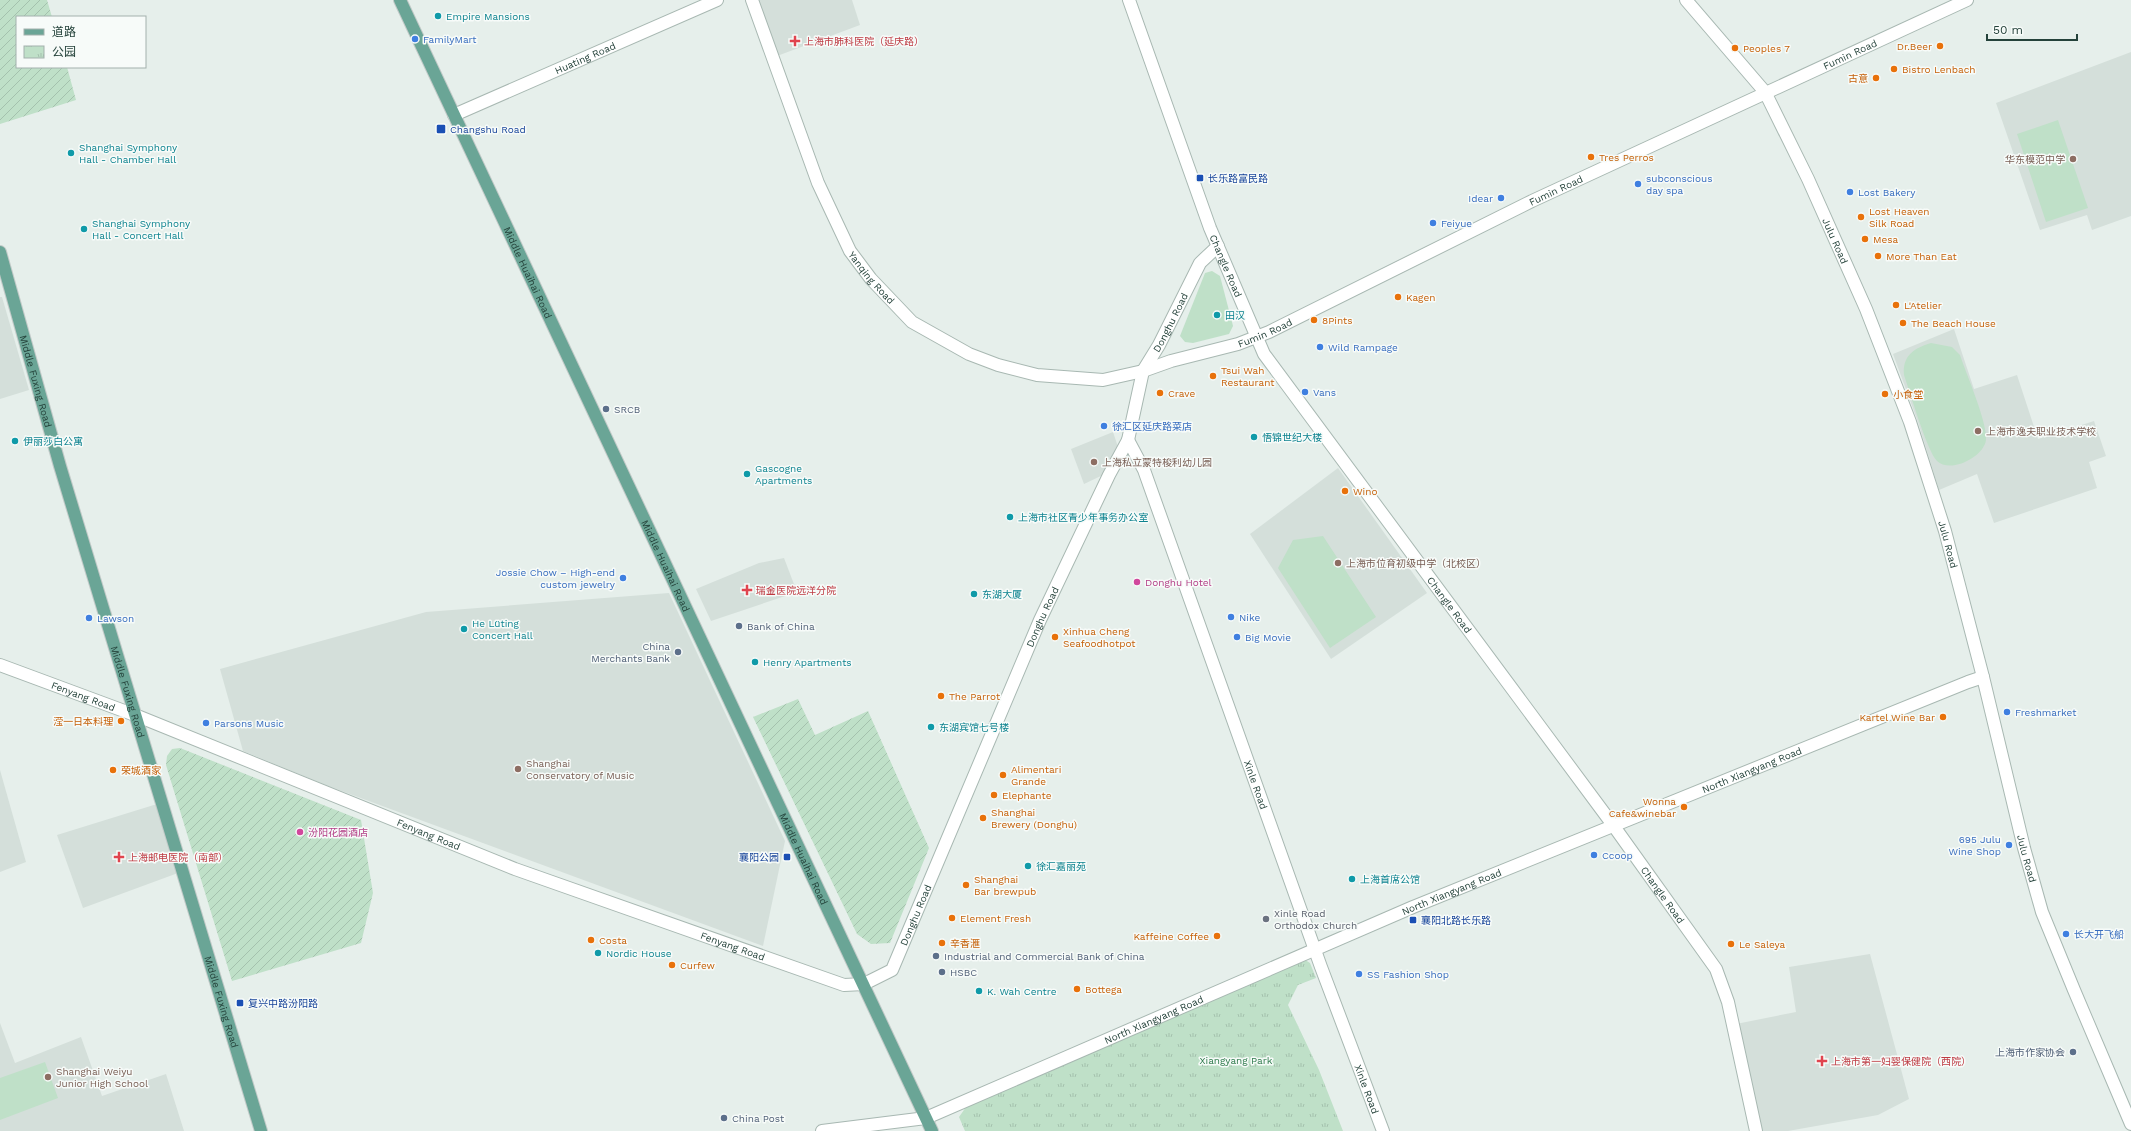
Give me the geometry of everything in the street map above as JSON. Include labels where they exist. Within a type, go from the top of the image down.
[{"type":"main road","name":"Middle Huaihai Road","points":[[400,0],[932,1131]]},
{"type":"main road","name":"Middle Fuxing Road","points":[[0,252],[59,461],[262,1131]]},
{"type":"street","name":"Huating Road","points":[[454,115],[717,0]]},
{"type":"street","name":"Yanqing Road","points":[[752,0],[818,183],[850,251],[876,284],[912,322],[969,354],[1037,375],[1103,380],[1143,371]]},
{"type":"street","name":"Changle Road","points":[[1129,0],[1171,121],[1218,246],[1264,354],[1613,825],[1716,969],[1728,1002],[1756,1131]]},
{"type":"street","name":"Julu Road","points":[[1686,0],[1766,92],[1808,179],[1859,295],[1910,422],[1945,531],[1983,678],[2024,848],[2042,912],[2131,1124]]},
{"type":"street","name":"Fumin Road","points":[[1143,371],[1171,361],[1238,344],[1256,337],[1532,201],[1967,0]]},
{"type":"street","name":"Donghu Road","points":[[864,984],[892,970],[1040,620],[1109,475],[1128,440],[1143,371],[1159,345],[1200,263],[1218,246]]},
{"type":"street","name":"Xinle Road","points":[[1128,440],[1144,470],[1315,949],[1383,1131]]},
{"type":"street","name":"Fenyang Road","points":[[0,665],[135,715],[514,869],[844,986],[864,984]]},
{"type":"street","name":"North Xiangyang Road","points":[[822,1131],[926,1118],[1315,949],[1613,825],[1968,682],[1983,678]]},
{"type":"shaded area","name":"上海市肺科医院（延庆路）","points":[[756,0],[852,0],[860,25],[777,56]]},
{"type":"shaded area","name":"华东模范中学","points":[[2131,52],[2131,216],[2092,230],[2087,215],[2040,230],[1996,103]]},
{"type":"shaded area","points":[[0,297],[2,297],[29,390],[0,399]]},
{"type":"shaded area","name":"上海市逸夫职业技术学校","points":[[1954,329],[1974,389],[2017,375],[2038,439],[2094,421],[2106,456],[2089,462],[2097,488],[1994,523],[1977,474],[1939,490],[1918,422],[1893,354]]},
{"type":"shaded area","name":"上海私立蒙特梭利幼儿园","points":[[1113,432],[1119,450],[1105,474],[1084,484],[1071,449]]},
{"type":"shaded area","name":"上海市位育初级中学（北校区）","points":[[1338,468],[1427,593],[1331,659],[1250,534]]},
{"type":"shaded area","name":"瑞金医院远洋分院","points":[[784,558],[797,592],[711,621],[696,589],[759,563]]},
{"type":"shaded area","name":"Shanghai Conservatory of Music","points":[[669,593],[785,841],[763,946],[328,786],[243,751],[220,669],[426,612]]},
{"type":"shaded area","points":[[0,770],[26,862],[0,872]]},
{"type":"shaded area","name":"上海邮电医院（南部）","points":[[157,804],[178,873],[83,908],[57,835]]},
{"type":"shaded area","name":"上海市第一妇婴保健院（西院）","points":[[1870,954],[1909,1099],[1878,1115],[1788,1131],[1760,1131],[1736,1024],[1796,1012],[1789,967]]},
{"type":"shaded area","name":"Shanghai Weiyu Junior High School","points":[[0,1023],[15,1063],[81,1037],[102,1096],[166,1074],[184,1131],[0,1131]]},
{"type":"green space","points":[[0,0],[47,0],[52,16],[16,16],[16,68],[67,68],[76,100],[0,124]]},
{"type":"green space","points":[[2058,120],[2088,208],[2046,222],[2017,134]]},
{"type":"green space","points":[[1212,271],[1220,276],[1233,326],[1229,334],[1193,343],[1185,342],[1180,336],[1205,273]]},
{"type":"green space","points":[[1931,343],[1952,347],[1960,355],[1984,422],[1986,440],[1984,446],[1973,458],[1958,465],[1943,465],[1937,461],[1933,455],[1928,446],[1904,375],[1905,363],[1910,354],[1919,347]]},
{"type":"green space","points":[[1323,536],[1376,617],[1330,648],[1278,568],[1293,540]]},
{"type":"green space","points":[[798,699],[815,735],[868,711],[929,848],[890,943],[871,944],[857,934],[753,717]]},
{"type":"green space","points":[[180,748],[361,820],[373,893],[361,943],[232,981],[166,765],[167,756],[172,749]]},
{"type":"green space","name":"Xiangyang Park","points":[[1302,958],[1310,963],[1316,978],[1298,985],[1288,1005],[1319,1070],[1343,1131],[965,1131],[959,1117],[966,1107]]},
{"type":"green space","points":[[45,1062],[58,1098],[0,1120],[0,1078]]},
{"type":"place","name":"Empire Mansions","points":[[438,16]]},
{"type":"place","name":"FamilyMart","points":[[415,39]]},
{"type":"place","name":"上海市肺科医院（延庆路）","points":[[795,41]]},
{"type":"place","name":"Dr.Beer","points":[[1940,46]]},
{"type":"place","name":"Peoples 7","points":[[1735,48]]},
{"type":"place","name":"Bistro Lenbach","points":[[1894,69]]},
{"type":"place","name":"古意","points":[[1876,78]]},
{"type":"place","name":"Changshu Road","points":[[441,129]]},
{"type":"place","name":"Shanghai Symphony Hall - Chamber Hall","points":[[71,153]]},
{"type":"place","name":"Tres Perros","points":[[1591,157]]},
{"type":"place","name":"华东模范中学","points":[[2073,159]]},
{"type":"place","name":"长乐路富民路","points":[[1200,178]]},
{"type":"place","name":"subconscious day spa","points":[[1638,184]]},
{"type":"place","name":"Lost Bakery","points":[[1850,192]]},
{"type":"place","name":"Idear","points":[[1501,198]]},
{"type":"place","name":"Lost Heaven Silk Road","points":[[1861,217]]},
{"type":"place","name":"Feiyue","points":[[1433,223]]},
{"type":"place","name":"Shanghai Symphony Hall - Concert Hall","points":[[84,229]]},
{"type":"place","name":"Mesa","points":[[1865,239]]},
{"type":"place","name":"More Than Eat","points":[[1878,256]]},
{"type":"place","name":"Kagen","points":[[1398,297]]},
{"type":"place","name":"L'Atelier","points":[[1896,305]]},
{"type":"place","name":"田汉","points":[[1217,315]]},
{"type":"place","name":"8Pints","points":[[1314,320]]},
{"type":"place","name":"The Beach House","points":[[1903,323]]},
{"type":"place","name":"Wild Rampage","points":[[1320,347]]},
{"type":"place","name":"Tsui Wah Restaurant","points":[[1213,376]]},
{"type":"place","name":"Vans","points":[[1305,392]]},
{"type":"place","name":"Crave","points":[[1160,393]]},
{"type":"place","name":"小食堂","points":[[1885,394]]},
{"type":"place","name":"SRCB","points":[[606,409]]},
{"type":"place","name":"徐汇区延庆路菜店","points":[[1104,426]]},
{"type":"place","name":"上海市逸夫职业技术学校","points":[[1978,431]]},
{"type":"place","name":"悟锦世纪大楼","points":[[1254,437]]},
{"type":"place","name":"伊丽莎白公寓","points":[[15,441]]},
{"type":"place","name":"上海私立蒙特梭利幼儿园","points":[[1094,462]]},
{"type":"place","name":"Gascogne Apartments","points":[[747,474]]},
{"type":"place","name":"Wino","points":[[1345,491]]},
{"type":"place","name":"上海市社区青少年事务办公室","points":[[1010,517]]},
{"type":"place","name":"上海市位育初级中学（北校区）","points":[[1338,563]]},
{"type":"place","name":"Jossie Chow – High-end custom jewelry","points":[[623,578]]},
{"type":"place","name":"Donghu Hotel","points":[[1137,582]]},
{"type":"place","name":"瑞金医院远洋分院","points":[[747,590]]},
{"type":"place","name":"东湖大厦","points":[[974,594]]},
{"type":"place","name":"Nike","points":[[1231,617]]},
{"type":"place","name":"Lawson","points":[[89,618]]},
{"type":"place","name":"Bank of China","points":[[739,626]]},
{"type":"place","name":"He Lüting Concert Hall","points":[[464,629]]},
{"type":"place","name":"Xinhua Cheng Seafoodhotpot","points":[[1055,637]]},
{"type":"place","name":"Big Movie","points":[[1237,637]]},
{"type":"place","name":"China Merchants Bank","points":[[678,652]]},
{"type":"place","name":"Henry Apartments","points":[[755,662]]},
{"type":"place","name":"The Parrot","points":[[941,696]]},
{"type":"place","name":"Freshmarket","points":[[2007,712]]},
{"type":"place","name":"Kartel Wine Bar","points":[[1943,717]]},
{"type":"place","name":"滢一日本料理","points":[[121,721]]},
{"type":"place","name":"Parsons Music","points":[[206,723]]},
{"type":"place","name":"东湖宾馆七号楼","points":[[931,727]]},
{"type":"place","name":"Shanghai Conservatory of Music","points":[[518,769]]},
{"type":"place","name":"荣城酒家","points":[[113,770]]},
{"type":"place","name":"Alimentari Grande","points":[[1003,775]]},
{"type":"place","name":"Elephante","points":[[994,795]]},
{"type":"place","name":"Wonna Cafe&winebar","points":[[1684,807]]},
{"type":"place","name":"Shanghai Brewery (Donghu)","points":[[983,818]]},
{"type":"place","name":"汾阳花园酒店","points":[[300,832]]},
{"type":"place","name":"695 Julu Wine Shop","points":[[2009,845]]},
{"type":"place","name":"Ccoop","points":[[1594,855]]},
{"type":"place","name":"上海邮电医院（南部）","points":[[119,857]]},
{"type":"place","name":"襄阳公园","points":[[787,857]]},
{"type":"place","name":"徐汇嘉丽苑","points":[[1028,866]]},
{"type":"place","name":"上海首席公馆","points":[[1352,879]]},
{"type":"place","name":"Shanghai Bar brewpub","points":[[966,885]]},
{"type":"place","name":"Element Fresh","points":[[952,918]]},
{"type":"place","name":"Xinle Road Orthodox Church","points":[[1266,919]]},
{"type":"place","name":"襄阳北路长乐路","points":[[1413,920]]},
{"type":"place","name":"长大开飞船","points":[[2066,934]]},
{"type":"place","name":"Kaffeine Coffee","points":[[1217,936]]},
{"type":"place","name":"Costa","points":[[591,940]]},
{"type":"place","name":"辛香滙","points":[[942,943]]},
{"type":"place","name":"Le Saleya","points":[[1731,944]]},
{"type":"place","name":"Nordic House","points":[[598,953]]},
{"type":"place","name":"Industrial and Commercial Bank of China","points":[[936,956]]},
{"type":"place","name":"Curfew","points":[[672,965]]},
{"type":"place","name":"HSBC","points":[[942,972]]},
{"type":"place","name":"SS Fashion Shop","points":[[1359,974]]},
{"type":"place","name":"Bottega","points":[[1077,989]]},
{"type":"place","name":"K. Wah Centre","points":[[979,991]]},
{"type":"place","name":"复兴中路汾阳路","points":[[240,1003]]},
{"type":"place","name":"上海市作家协会","points":[[2073,1052]]},
{"type":"place","name":"上海市第一妇婴保健院（西院）","points":[[1822,1061]]},
{"type":"place","name":"Shanghai Weiyu Junior High School","points":[[48,1077]]},
{"type":"place","name":"China Post","points":[[724,1118]]}]
